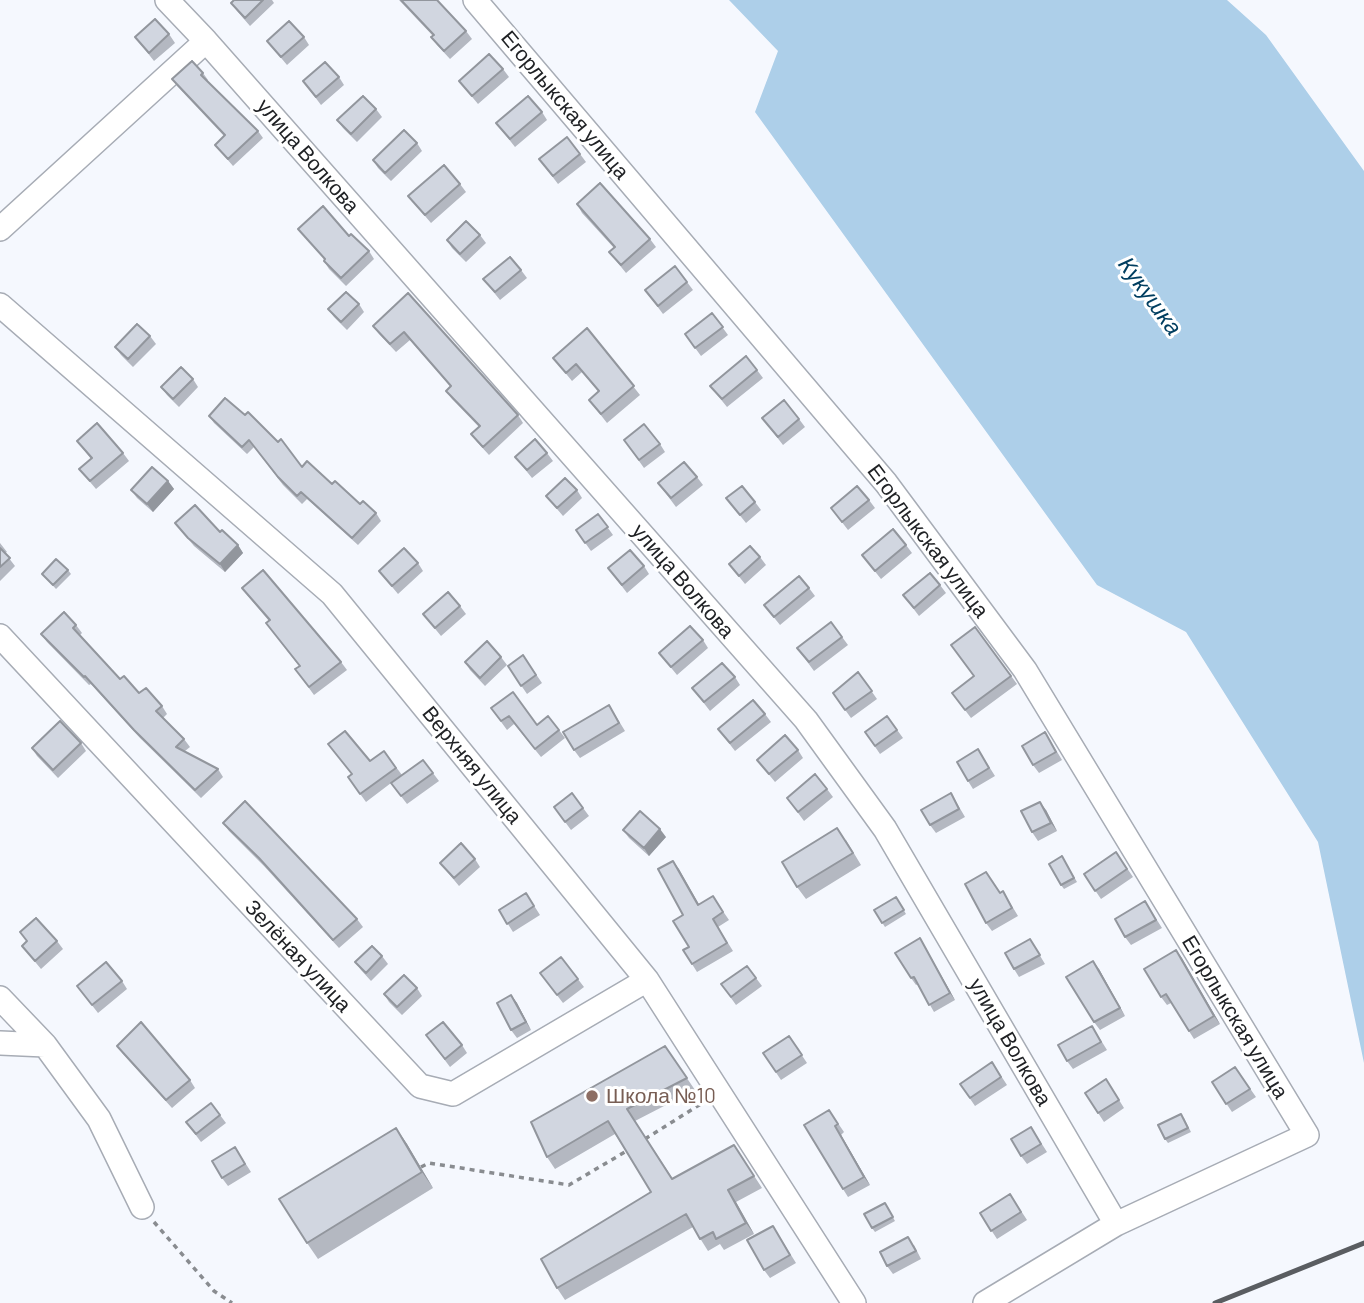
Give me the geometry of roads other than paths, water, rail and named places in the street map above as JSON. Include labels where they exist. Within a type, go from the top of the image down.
[{"type":"street","name":"улица Волкова","points":[[167,0],[806,720],[885,829],[1116,1224]]},
{"type":"street","name":"Егорлыкская улица","points":[[475,0],[886,483],[1017,659],[1307,1135],[1116,1224]]},
{"type":"street","points":[[0,229],[206,41]]},
{"type":"street","name":"Верхняя улица","points":[[0,305],[332,594],[647,980],[854,1303]]},
{"type":"street","name":"Зелёная улица","points":[[0,636],[420,1086],[453,1094],[647,980]]},
{"type":"street","points":[[0,998],[45,1045],[99,1119],[142,1207]]},
{"type":"street","points":[[0,1043],[45,1045]]},
{"type":"street","points":[[985,1303],[1116,1224]]},
{"type":"water","name":"Кукушка","points":[[729,0],[1227,0],[1266,35],[1364,171],[1364,1063],[1318,842],[1186,632],[1097,585],[755,112],[778,51]]},
{"type":"railway","points":[[1215,1303],[1364,1243]]},
{"type":"place","name":"Школа №10","points":[[592,1096]]}]
